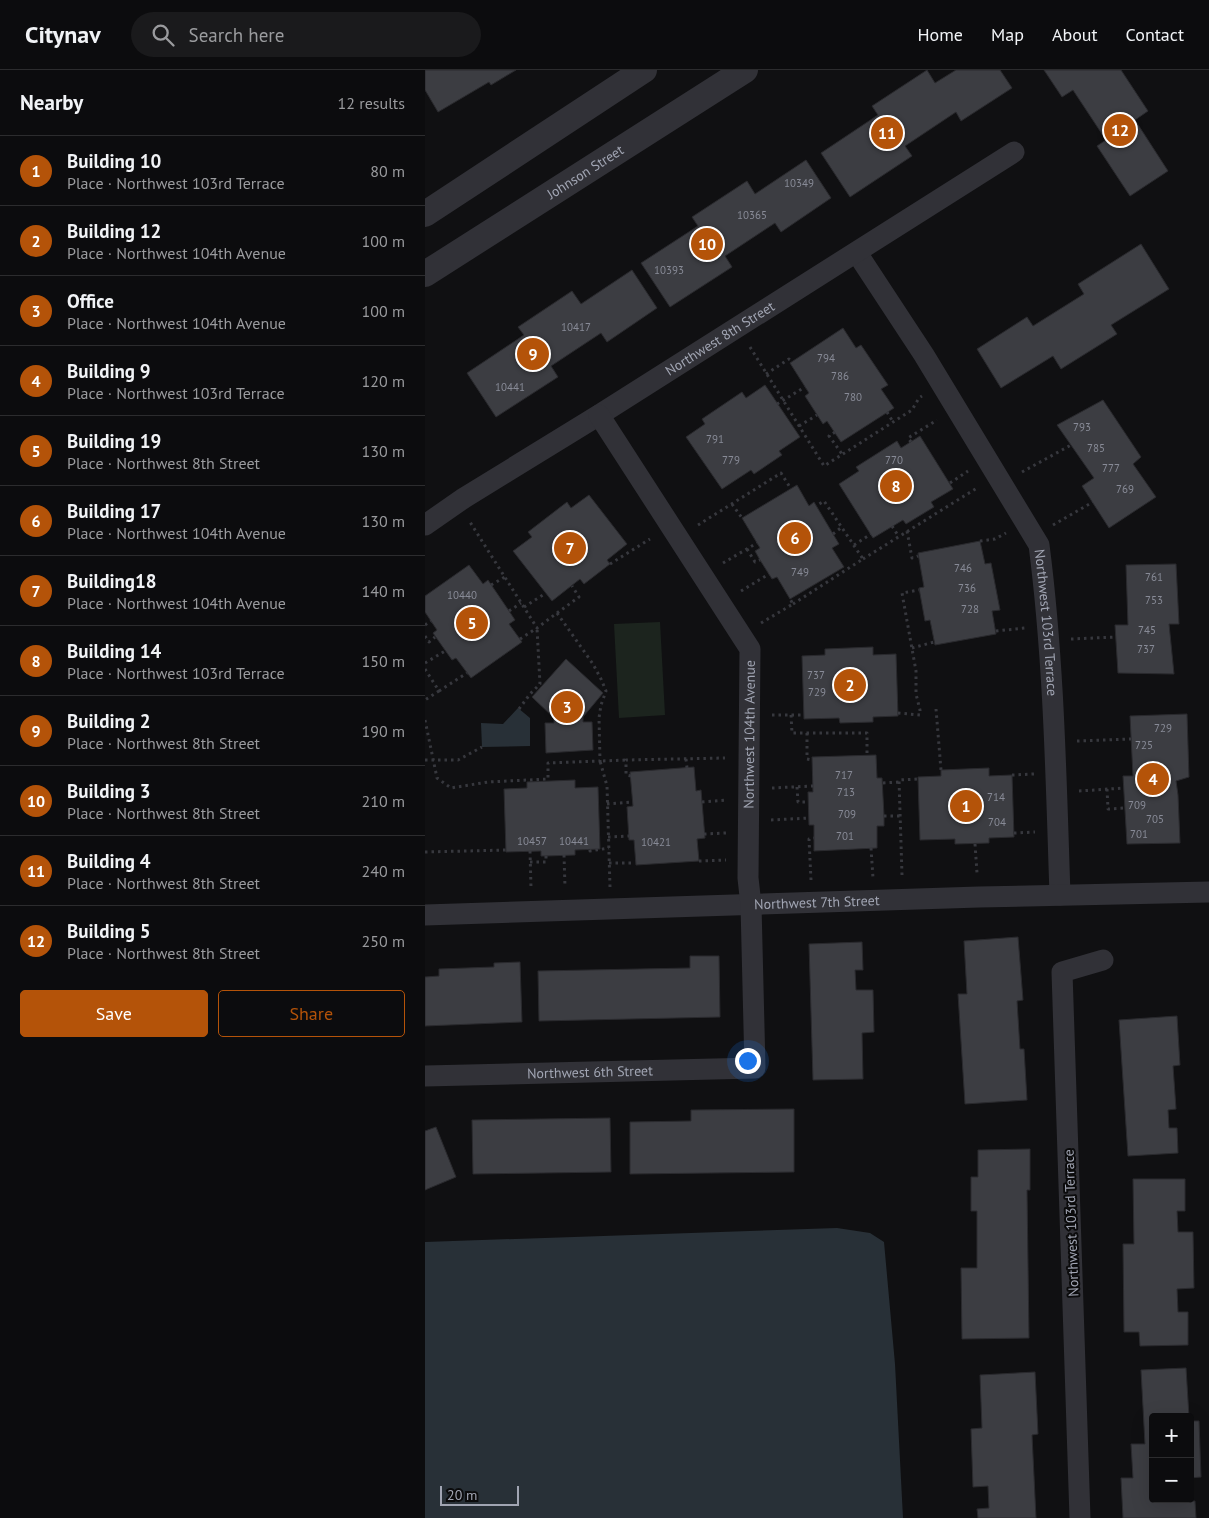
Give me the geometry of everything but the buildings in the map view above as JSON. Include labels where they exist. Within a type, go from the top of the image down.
[{"type":"street","points":[[425,214],[644,70]]},
{"type":"street","name":"Johnson Street","points":[[425,274],[745,70]]},
{"type":"street","name":"Northwest 8th Street","points":[[425,525],[458,502],[857,253],[1014,152]]},
{"type":"street","name":"Northwest 103rd Terrace","points":[[857,253],[942,384],[1039,545],[1048,640],[1060,895]]},
{"type":"street","name":"Northwest 104th Avenue","points":[[599,415],[750,648],[748,878],[751,905],[755,1068]]},
{"type":"street","name":"Northwest 7th Street","points":[[425,915],[979,897],[1209,892]]},
{"type":"street","name":"Northwest 103rd Terrace","points":[[1080,1518],[1062,972],[1103,960]]},
{"type":"street","name":"Northwest 6th Street","points":[[425,1076],[755,1068]]},
{"type":"path","points":[[739,327],[824,466],[912,410],[919,398],[942,384]]},
{"type":"path","points":[[766,374],[789,359],[791,362]]},
{"type":"path","points":[[777,404],[805,386]]},
{"type":"path","points":[[911,442],[908,438],[956,408]]},
{"type":"path","points":[[887,412],[893,422]]},
{"type":"path","points":[[799,426],[817,415]]},
{"type":"path","points":[[835,432],[829,436],[842,454]]},
{"type":"path","points":[[741,635],[928,518],[999,480],[1071,445]]},
{"type":"path","points":[[610,564],[732,504],[781,473],[791,489]]},
{"type":"path","points":[[816,506],[824,501],[863,559]]},
{"type":"path","points":[[458,502],[537,628],[540,684],[519,709]]},
{"type":"path","points":[[1033,535],[1093,502]]},
{"type":"path","points":[[732,504],[742,518]]},
{"type":"path","points":[[925,512],[928,518]]},
{"type":"path","points":[[910,522],[913,528]]},
{"type":"path","points":[[892,526],[899,537]]},
{"type":"path","points":[[833,534],[842,527]]},
{"type":"path","points":[[907,531],[912,558],[918,556]]},
{"type":"path","points":[[854,545],[871,534]]},
{"type":"path","points":[[703,575],[757,543]]},
{"type":"path","points":[[747,549],[755,562],[760,560]]},
{"type":"path","points":[[721,603],[769,574]]},
{"type":"path","points":[[491,585],[505,577]]},
{"type":"path","points":[[520,639],[579,597],[572,586]]},
{"type":"path","points":[[898,713],[920,715],[916,694],[916,671],[902,593],[919,590]]},
{"type":"path","points":[[524,607],[546,593]]},
{"type":"path","points":[[790,599],[793,604]]},
{"type":"path","points":[[509,611],[521,603]]},
{"type":"path","points":[[557,613],[593,664],[606,691],[599,718],[600,761],[607,786],[610,910]]},
{"type":"path","points":[[425,625],[431,621]]},
{"type":"path","points":[[425,636],[429,642],[435,637]]},
{"type":"path","points":[[1048,640],[1116,637]]},
{"type":"path","points":[[912,648],[934,642]]},
{"type":"path","points":[[425,663],[445,651]]},
{"type":"path","points":[[425,669],[439,691]]},
{"type":"path","points":[[425,700],[467,673]]},
{"type":"path","points":[[936,709],[941,770]]},
{"type":"path","points":[[791,715],[792,733],[867,732],[867,755]]},
{"type":"path","points":[[749,716],[804,715]]},
{"type":"path","points":[[425,720],[437,778],[451,788],[488,782],[548,779],[548,763],[749,757]]},
{"type":"path","points":[[807,733],[807,759],[812,760]]},
{"type":"path","points":[[1054,742],[1131,739]]},
{"type":"path","points":[[425,760],[458,760],[482,747]]},
{"type":"path","points":[[687,759],[687,768]]},
{"type":"path","points":[[626,760],[626,775],[631,776]]},
{"type":"path","points":[[883,783],[918,779]]},
{"type":"path","points":[[899,782],[903,900]]},
{"type":"path","points":[[749,789],[813,786]]},
{"type":"path","points":[[797,787],[798,802],[808,802]]},
{"type":"path","points":[[1056,792],[1123,788]]},
{"type":"path","points":[[1107,789],[1108,810],[1125,808]]},
{"type":"path","points":[[607,804],[632,802]]},
{"type":"path","points":[[884,816],[900,816]]},
{"type":"path","points":[[748,821],[809,818]]},
{"type":"path","points":[[608,837],[629,836]]},
{"type":"path","points":[[811,903],[809,839],[814,838]]},
{"type":"path","points":[[975,844],[979,897]]},
{"type":"path","points":[[590,850],[600,851],[609,848]]},
{"type":"path","points":[[425,852],[506,850]]},
{"type":"path","points":[[530,852],[532,912]]},
{"type":"path","points":[[563,855],[565,911]]},
{"type":"path","points":[[530,862],[546,862],[546,856]]},
{"type":"path","points":[[609,863],[635,863]]},
{"type":"shaded area","points":[[660,622],[665,715],[619,718],[614,624]]},
{"type":"shaded area","points":[[518,708],[530,718],[530,746],[482,747],[481,723],[503,724]]},
{"type":"shaded area","points":[[837,1228],[870,1233],[884,1242],[895,1364],[903,1518],[425,1518],[425,1242]]},
{"type":"place","name":"Building 5","points":[[1120,130]]},
{"type":"place","name":"Building 4","points":[[887,133]]},
{"type":"place","name":"Building 3","points":[[707,244]]},
{"type":"place","name":"Building 2","points":[[533,354]]},
{"type":"place","name":"Building 14","points":[[896,486]]},
{"type":"place","name":"Building 17","points":[[795,538]]},
{"type":"place","name":"Building18","points":[[570,548]]},
{"type":"place","name":"Building 19","points":[[472,623]]},
{"type":"place","name":"Building 12","points":[[850,685]]},
{"type":"place","name":"Office","points":[[567,707]]},
{"type":"place","name":"Building 9","points":[[1153,779]]},
{"type":"place","name":"Building 10","points":[[966,806]]}]
